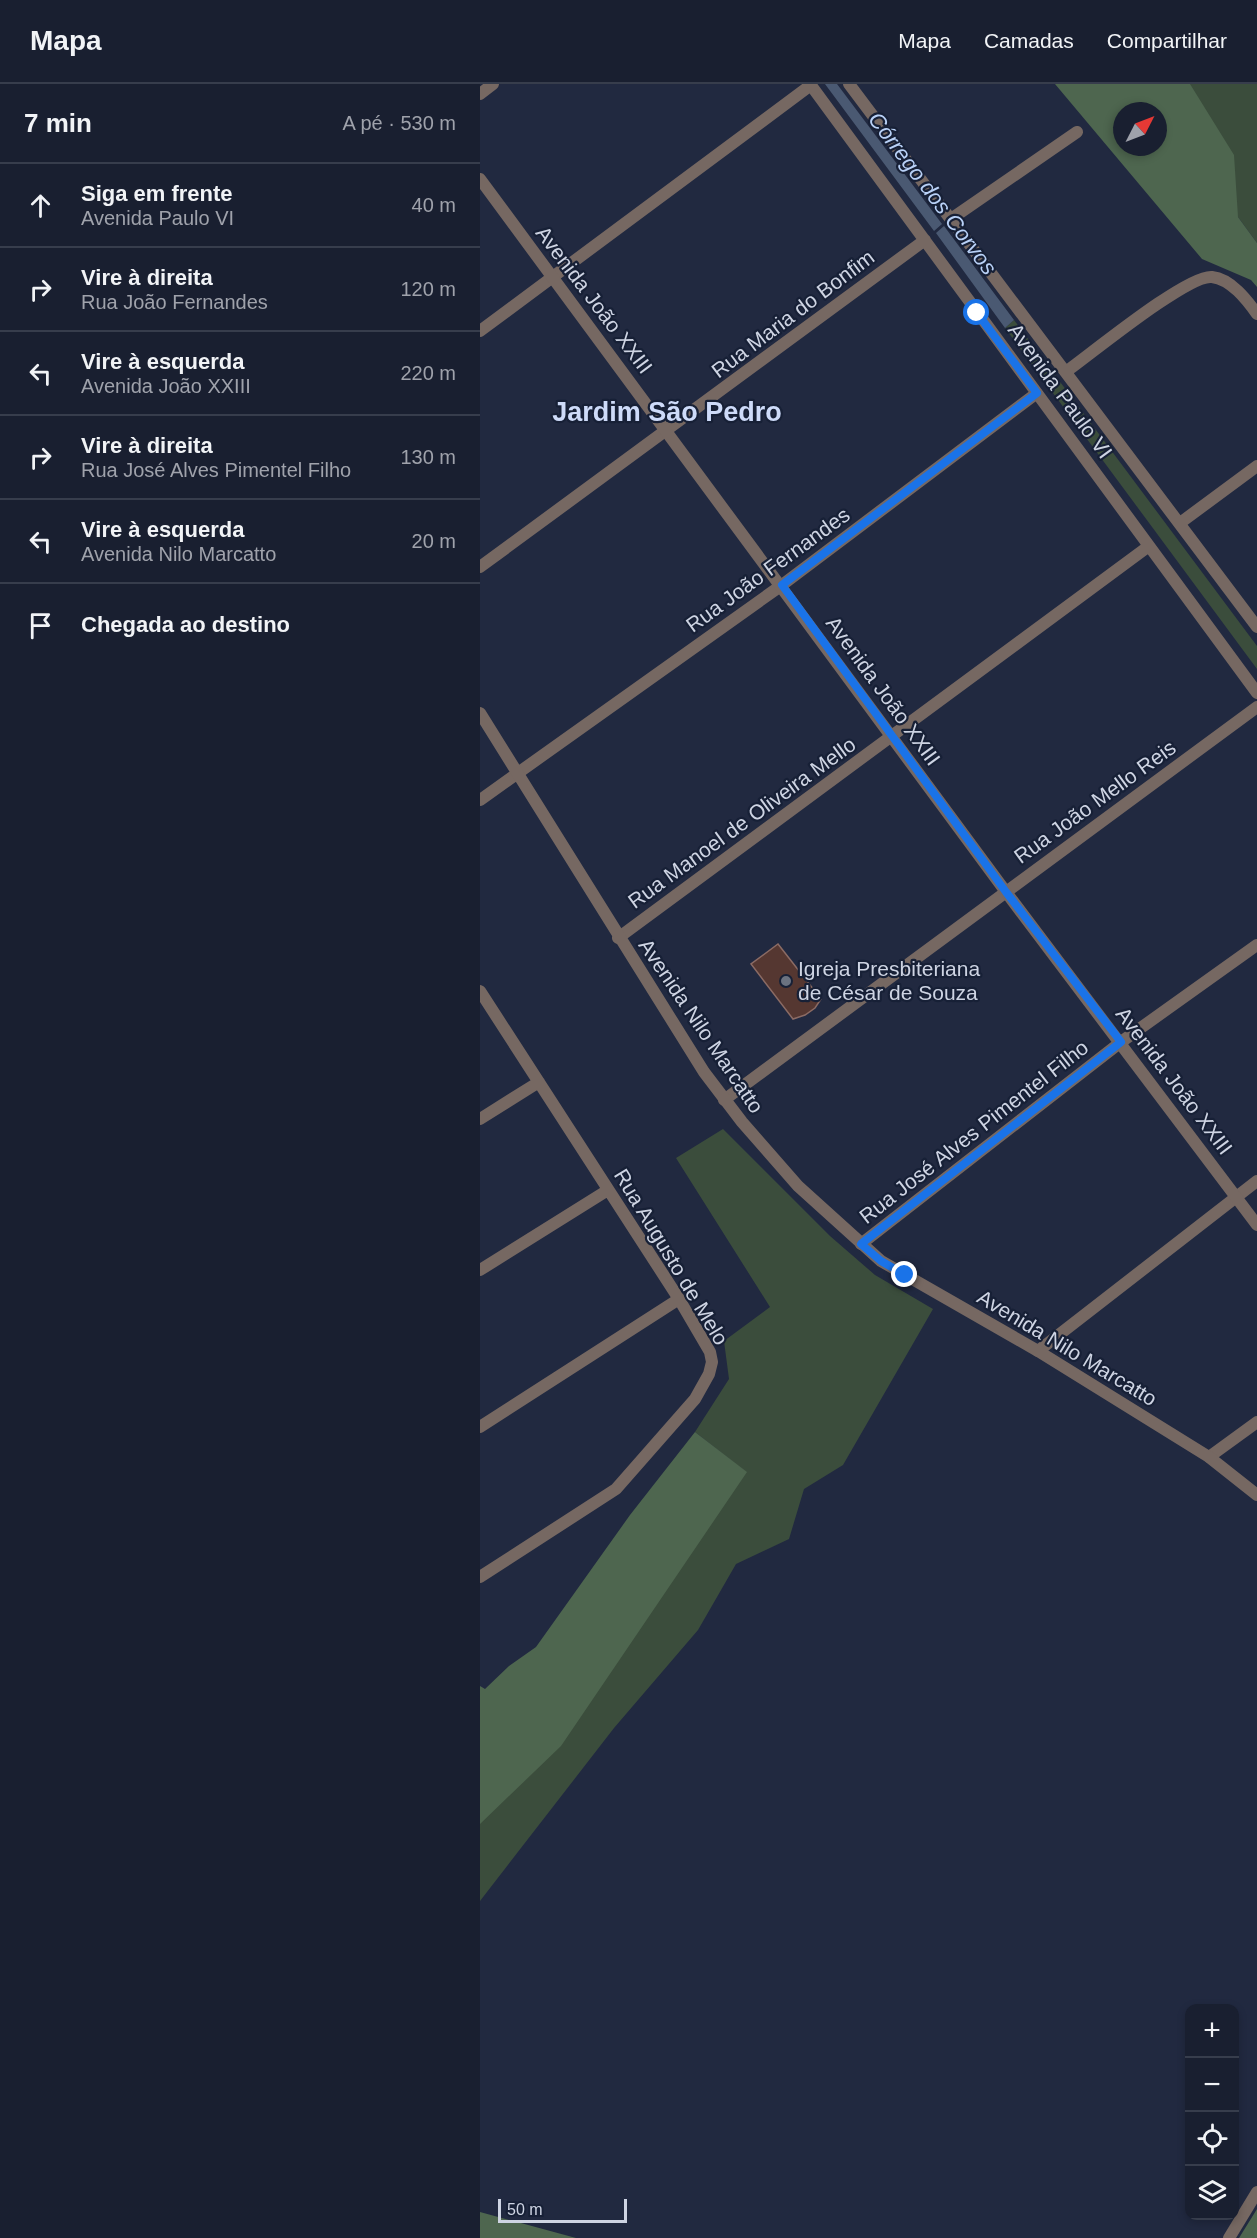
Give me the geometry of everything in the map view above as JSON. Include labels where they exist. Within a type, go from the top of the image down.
[{"type":"street","points":[[480,94],[493,84]]},
{"type":"street","name":"Avenida Paulo VI","points":[[849,84],[1067,371],[1257,627]]},
{"type":"street","points":[[480,331],[811,85]]},
{"type":"street","name":"Avenida Paulo VI","points":[[811,85],[1257,693]]},
{"type":"street","points":[[951,219],[1077,132]]},
{"type":"street","name":"Avenida João XXIII","points":[[480,179],[782,585],[1006,892],[1257,1225]]},
{"type":"street","name":"Rua Maria do Bonfim","points":[[480,567],[925,240]]},
{"type":"street","points":[[1067,371],[1175,292],[1198,279],[1212,277],[1225,282],[1238,291],[1257,314]]},
{"type":"street","name":"Rua João Fernandes","points":[[480,800],[782,585],[1037,393]]},
{"type":"street","points":[[1180,523],[1257,466]]},
{"type":"street","name":"Rua Manoel de Oliveira Mello","points":[[618,938],[892,738],[1149,546]]},
{"type":"street","name":"Rua João Mello Reis","points":[[724,1100],[1257,707]]},
{"type":"street","name":"Avenida Nilo Marcatto","points":[[480,713],[618,938],[724,1100],[798,1186],[881,1261],[1038,1351],[1209,1457],[1257,1495]]},
{"type":"street","name":"Rua José Alves Pimentel Filho","points":[[861,1244],[1121,1042],[1257,945]]},
{"type":"street","name":"Rua Augusto de Melo","points":[[480,991],[679,1299],[710,1352],[712,1362],[705,1384],[695,1399],[616,1489],[480,1577]]},
{"type":"street","points":[[480,1119],[539,1082]]},
{"type":"street","points":[[1038,1351],[1257,1181]]},
{"type":"street","points":[[480,1270],[608,1190]]},
{"type":"street","points":[[480,1427],[679,1299]]},
{"type":"street","points":[[1209,1457],[1257,1422]]},
{"type":"street","points":[[1229,2238],[1257,2192]]},
{"type":"green space","points":[[1055,84],[1190,84],[1234,155],[1238,217],[1257,243],[1257,287],[1251,280],[1202,259],[1115,156],[1167,156],[1167,102],[1113,102],[1113,153]]},
{"type":"green space","points":[[1185,84],[1257,84],[1257,243],[1238,217]]},
{"type":"green space","points":[[1014,320],[1257,646],[1257,669],[1005,328]]},
{"type":"green space","points":[[723,1129],[830,1236],[875,1275],[933,1309],[843,1465],[804,1489],[789,1539],[736,1564],[698,1630],[614,1728],[480,1901],[480,1823],[746,1472],[695,1432],[729,1379],[724,1341],[770,1307],[676,1158]]},
{"type":"green space","points":[[695,1432],[747,1472],[561,1746],[480,1824],[480,1686],[485,1689],[509,1666],[536,1647],[630,1515]]},
{"type":"green space","points":[[1257,2209],[1257,2238],[1239,2238]]},
{"type":"green space","points":[[480,2212],[576,2238],[480,2238]]},
{"type":"water","points":[[825,84],[837,84],[942,224],[934,231]]},
{"type":"water","points":[[944,226],[1014,320],[1005,328],[936,233]]},
{"type":"building","name":"Igreja Presbiteriana de César de Souza","points":[[778,944],[821,999],[815,1008],[793,1019],[751,964]]},
{"type":"place","name":"Igreja Presbiteriana de César de Souza","points":[[786,981]]},
{"type":"district","name":"Jardim São Pedro","points":[[667,412]]},
{"type":"route","points":[[905,1275],[881,1261],[861,1244],[1121,1042],[1006,892],[782,585],[1037,393],[977,313]]},
{"type":"water label","name":"Córrego dos Corvos","points":[[933,193]]}]
